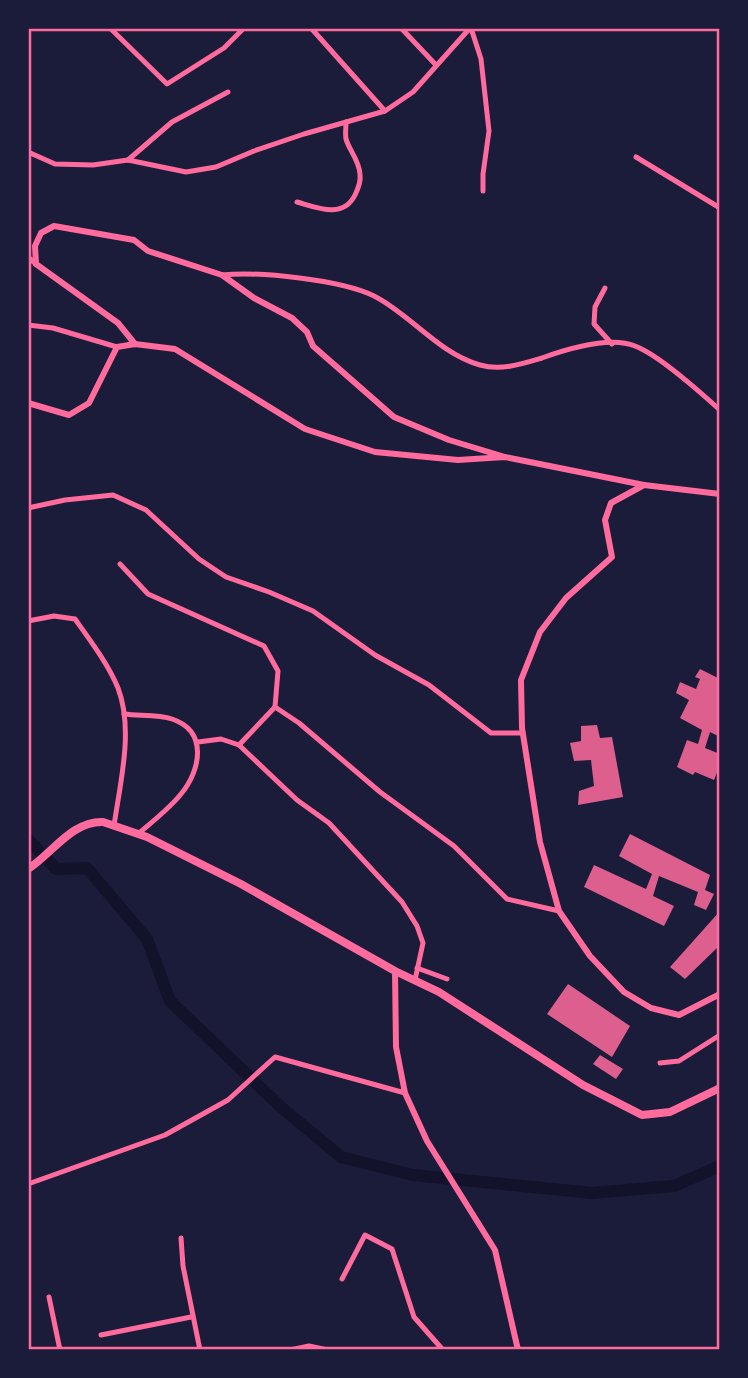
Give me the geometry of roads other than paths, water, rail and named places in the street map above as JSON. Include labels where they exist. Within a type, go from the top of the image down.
[{"type":"main road","points":[[28,869],[66,836],[97,822],[114,826],[138,834],[240,884],[395,971],[439,992],[583,1085],[642,1115],[670,1112],[720,1088]]},
{"type":"street","points":[[110,28],[167,84],[225,48],[244,28]]},
{"type":"street","points":[[311,28],[385,111]]},
{"type":"street","points":[[401,28],[436,65]]},
{"type":"street","points":[[28,152],[55,164],[93,165],[128,160],[186,172],[216,167],[266,146],[385,111],[414,92],[471,28],[481,59],[489,131],[482,174],[483,191]]},
{"type":"street","points":[[128,160],[172,122],[228,92]]},
{"type":"street","points":[[297,202],[321,209],[341,210],[350,204],[358,191],[361,176],[354,153],[346,140],[346,122]]},
{"type":"street","points":[[636,157],[720,208]]},
{"type":"street","points":[[36,264],[35,246],[41,233],[54,226],[134,240],[148,251],[222,275],[254,298],[292,318],[307,332],[313,346],[394,416],[449,440],[505,457],[644,485],[720,494]]},
{"type":"street","points":[[28,257],[118,323],[135,344]]},
{"type":"street","points":[[222,275],[239,273],[320,280],[373,295],[465,360],[483,366],[516,367],[589,344],[634,345],[720,410]]},
{"type":"street","points":[[605,288],[595,307],[594,324],[612,344]]},
{"type":"street","points":[[28,325],[53,328],[117,346],[135,344],[175,349],[305,429],[375,452],[458,460],[505,457]]},
{"type":"street","points":[[28,403],[69,415],[89,403],[117,346]]},
{"type":"street","points":[[644,485],[611,503],[605,520],[612,557],[566,598],[540,632],[521,680],[523,733],[540,842],[559,911],[590,956],[624,992],[651,1008],[679,1015],[720,994]]},
{"type":"street","points":[[28,508],[65,500],[113,495],[146,510],[199,559],[226,577],[313,611],[375,655],[429,685],[491,733],[523,733]]},
{"type":"street","points":[[120,564],[148,594],[264,646],[278,671],[275,707],[239,746]]},
{"type":"street","points":[[28,621],[54,615],[75,619],[90,639],[117,687],[124,714],[124,756],[114,826]]},
{"type":"street","points":[[275,707],[299,723],[380,792],[454,846],[507,899],[559,911]]},
{"type":"street","points":[[124,714],[173,719],[194,734],[198,742],[195,770],[183,792],[138,834]]},
{"type":"street","points":[[198,742],[221,739],[239,746],[297,800],[329,823],[402,902],[418,926],[423,943],[415,981]]},
{"type":"street","points":[[417,968],[447,979]]},
{"type":"street","points":[[395,971],[396,1046],[405,1093],[428,1140],[495,1250],[518,1350]]},
{"type":"street","points":[[660,1063],[679,1061],[720,1035]]},
{"type":"street","points":[[28,1184],[166,1135],[228,1100],[275,1057],[405,1093]]},
{"type":"street","points":[[342,1279],[365,1235],[392,1249],[414,1317],[443,1350]]},
{"type":"street","points":[[181,1238],[191,1317],[200,1350]]},
{"type":"street","points":[[49,1297],[60,1350]]},
{"type":"street","points":[[101,1335],[191,1317]]},
{"type":"street","points":[[290,1350],[309,1346],[328,1350]]},
{"type":"waterway","points":[[28,839],[56,869],[87,868],[147,939],[170,1001],[282,1108],[341,1157],[413,1175],[592,1193],[674,1186],[720,1166]]}]
